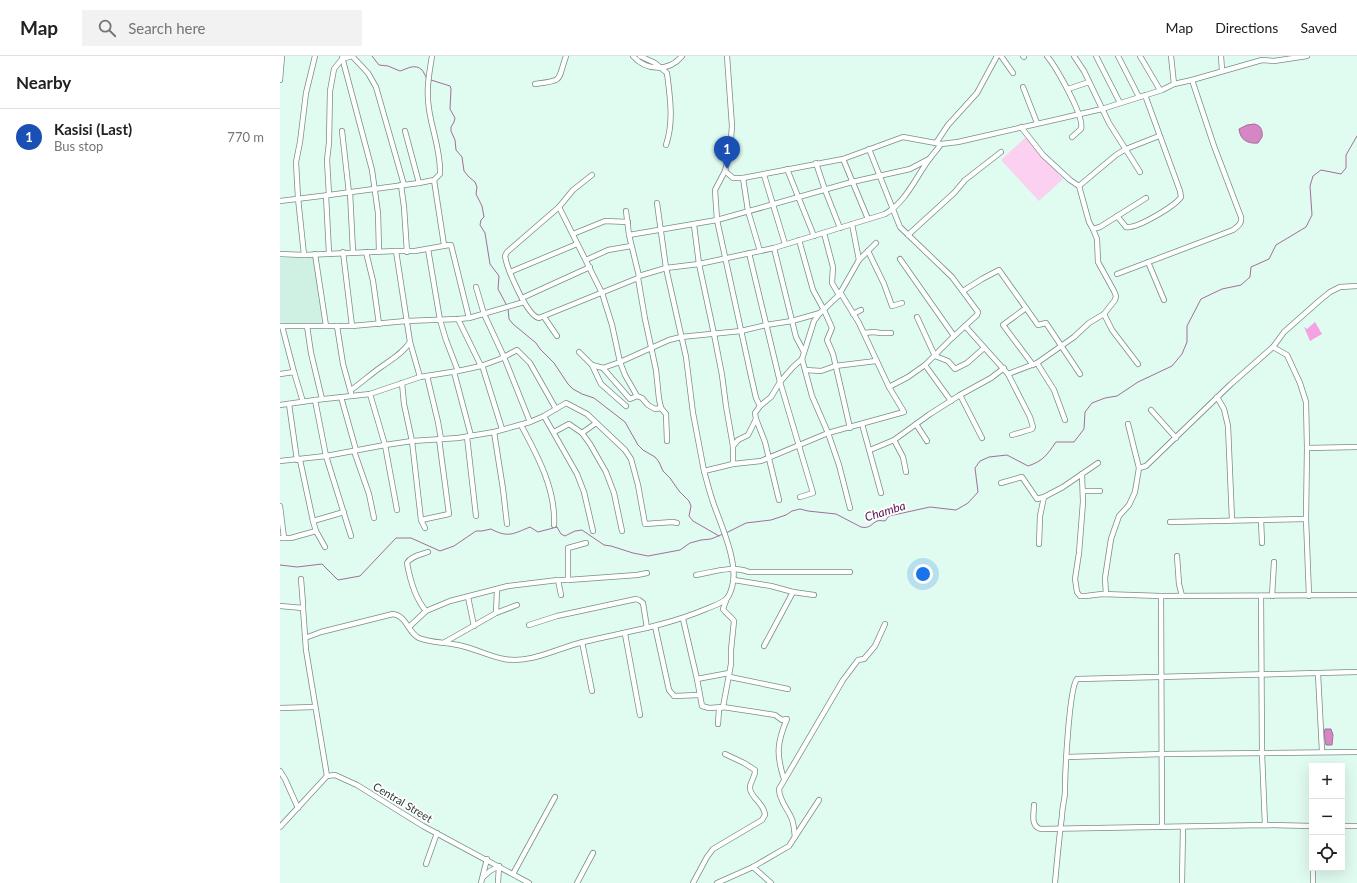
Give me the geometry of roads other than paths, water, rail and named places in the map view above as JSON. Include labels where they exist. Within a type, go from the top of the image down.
[{"type":"street","points":[[280,80],[282,56]]},
{"type":"street","points":[[304,255],[296,162],[306,93],[315,56]]},
{"type":"street","points":[[329,253],[327,160],[329,143],[330,91],[334,69],[342,58],[352,56],[372,79],[376,87],[402,185],[407,252]]},
{"type":"street","points":[[280,201],[350,193],[434,180],[440,174],[440,162],[428,100],[428,78],[432,56]]},
{"type":"street","points":[[534,84],[558,80],[566,56]]},
{"type":"street","points":[[633,56],[642,65],[661,68],[676,63],[682,56]]},
{"type":"street","points":[[640,56],[655,62],[667,73],[670,93],[671,127],[666,145]]},
{"type":"street","points":[[727,56],[732,126],[730,151],[725,171],[715,190],[717,220],[752,382],[760,406]]},
{"type":"street","points":[[592,175],[573,190],[560,207],[507,252],[505,256],[510,272],[523,300],[535,318],[544,317],[638,277],[666,268],[699,264],[774,248],[885,214],[892,210],[906,193],[939,144],[948,125],[977,93],[997,56]]},
{"type":"street","points":[[1001,56],[1013,73]]},
{"type":"street","points":[[1047,56],[1068,89],[1082,123],[1082,128],[1072,137]]},
{"type":"street","points":[[1074,56],[1084,71],[1102,109],[1140,172]]},
{"type":"street","points":[[1096,56],[1120,103]]},
{"type":"street","points":[[1118,56],[1139,97]]},
{"type":"street","points":[[1140,56],[1160,90]]},
{"type":"street","points":[[1171,56],[1174,84]]},
{"type":"street","points":[[1221,56],[1222,70]]},
{"type":"street","points":[[725,171],[733,178],[764,175],[816,163],[843,159],[903,137],[939,144],[958,142],[1102,109],[1174,84],[1262,60],[1274,61],[1307,56]]},
{"type":"street","points":[[342,58],[366,144],[375,188],[378,213],[379,251]]},
{"type":"street","points":[[1117,274],[1233,230],[1239,226],[1241,221],[1241,217],[1214,146],[1192,80]]},
{"type":"street","points":[[1068,89],[1089,82]]},
{"type":"street","points":[[1023,87],[1037,123]]},
{"type":"street","points":[[1117,216],[1126,227],[1131,228],[1147,220],[1180,199],[1180,191],[1145,95]]},
{"type":"street","points":[[1008,374],[1035,364],[1074,337],[1090,323],[1104,314],[1115,300],[1116,296],[1098,262],[1097,239],[1089,222],[1079,186],[1070,180],[1043,155],[1021,127]]},
{"type":"street","points":[[342,131],[350,193],[353,252]]},
{"type":"street","points":[[405,131],[419,183]]},
{"type":"street","points":[[1079,186],[1106,162],[1126,149],[1159,136]]},
{"type":"street","points":[[869,149],[900,227],[940,265],[963,291],[978,312],[925,365],[908,377],[889,387]]},
{"type":"street","points":[[908,235],[954,193],[965,180],[1001,152]]},
{"type":"street","points":[[843,159],[868,220]]},
{"type":"street","points":[[629,236],[717,220],[800,198],[852,182],[910,169],[929,160]]},
{"type":"street","points":[[816,163],[840,228]]},
{"type":"street","points":[[787,169],[800,198],[814,236]]},
{"type":"street","points":[[764,175],[785,244]]},
{"type":"street","points":[[743,178],[748,212],[760,251]]},
{"type":"street","points":[[434,180],[444,246]]},
{"type":"street","points":[[1093,229],[1100,227],[1146,198]]},
{"type":"street","points":[[657,203],[666,268],[686,357],[693,414],[704,470],[714,504],[728,542],[733,568],[733,586],[723,609],[732,617],[734,621],[730,650],[730,675],[723,707],[719,709],[718,724]]},
{"type":"street","points":[[560,207],[602,293],[612,325],[620,362],[625,375],[637,396],[642,398],[650,407],[655,409],[661,408]]},
{"type":"street","points":[[626,210],[629,236],[656,370],[661,408],[666,414],[667,441]]},
{"type":"street","points":[[572,234],[605,221],[628,222]]},
{"type":"street","points":[[852,224],[859,260]]},
{"type":"street","points":[[694,225],[699,264],[714,334],[733,446],[733,464]]},
{"type":"street","points":[[704,470],[733,464],[760,461],[828,433],[904,412],[889,387],[854,314],[832,283],[833,267],[824,233]]},
{"type":"street","points":[[799,240],[813,291],[822,312],[832,328],[827,340],[836,366],[850,428]]},
{"type":"street","points":[[510,272],[577,244]]},
{"type":"street","points":[[850,508],[839,465],[828,433],[812,396],[802,359],[812,327],[822,312],[839,293],[859,260],[876,244]]},
{"type":"street","points":[[280,254],[304,255],[379,251],[407,252],[449,245],[453,248],[469,318]]},
{"type":"street","points":[[586,260],[612,249],[631,246]]},
{"type":"street","points":[[774,248],[797,339],[804,352]]},
{"type":"street","points":[[428,249],[440,320],[456,372],[469,436],[476,516]]},
{"type":"street","points":[[396,251],[406,321],[410,342],[420,377]]},
{"type":"street","points":[[868,251],[882,280],[892,306],[902,303]]},
{"type":"street","points":[[343,252],[352,326]]},
{"type":"street","points":[[366,252],[373,281],[379,324]]},
{"type":"street","points":[[749,253],[780,382],[813,493],[800,497]]},
{"type":"street","points":[[315,254],[326,326]]},
{"type":"street","points":[[900,259],[954,336]]},
{"type":"street","points":[[1148,262],[1164,300]]},
{"type":"street","points":[[303,402],[281,326],[352,326],[406,321],[469,318],[523,300],[590,267]]},
{"type":"street","points":[[963,291],[999,270],[1038,325],[1046,323],[1080,374]]},
{"type":"street","points":[[1139,468],[1148,464],[1273,347],[1284,332],[1330,292],[1340,287],[1357,286]]},
{"type":"street","points":[[476,287],[484,314],[504,357],[530,422]]},
{"type":"street","points":[[1026,308],[1003,325],[1054,390],[1065,420]]},
{"type":"street","points":[[854,314],[861,310]]},
{"type":"street","points":[[603,368],[669,340],[681,337],[741,331],[766,324],[792,321],[822,312]]},
{"type":"street","points":[[1104,314],[1112,330],[1138,364]]},
{"type":"street","points":[[544,317],[557,336]]},
{"type":"street","points":[[917,317],[934,356],[948,361],[954,368],[957,369],[967,363],[984,348]]},
{"type":"street","points":[[458,319],[481,365],[502,429]]},
{"type":"street","points":[[307,326],[311,353],[322,399]]},
{"type":"street","points":[[337,326],[343,364],[352,396]]},
{"type":"street","points":[[965,326],[1004,368],[1030,417],[1033,426],[1032,429],[1012,435]]},
{"type":"street","points":[[864,333],[891,333]]},
{"type":"street","points":[[351,390],[396,357],[410,342]]},
{"type":"street","points":[[1273,347],[1287,355],[1300,383],[1306,402],[1306,519],[1308,596]]},
{"type":"street","points":[[280,405],[370,394],[420,377],[456,372],[481,365],[504,357],[517,350],[530,363],[556,409]]},
{"type":"street","points":[[579,352],[592,365],[601,384],[626,406]]},
{"type":"street","points":[[779,500],[765,442],[755,413],[760,406],[771,397],[780,382],[802,359]]},
{"type":"street","points":[[805,370],[821,371],[836,366],[876,361]]},
{"type":"street","points":[[592,365],[603,368],[630,400],[637,396]]},
{"type":"street","points":[[925,365],[951,401]]},
{"type":"street","points":[[870,450],[894,440],[960,395],[991,378],[1004,368]]},
{"type":"street","points":[[280,374],[294,372]]},
{"type":"street","points":[[421,520],[449,514],[438,422],[427,376]]},
{"type":"street","points":[[402,383],[404,404],[412,441],[421,520],[425,528]]},
{"type":"street","points":[[370,394],[385,445],[397,510]]},
{"type":"street","points":[[960,395],[982,438]]},
{"type":"street","points":[[341,397],[355,451],[369,494],[374,518]]},
{"type":"street","points":[[1218,397],[1224,409],[1228,426],[1232,520]]},
{"type":"street","points":[[315,400],[326,456],[352,536]]},
{"type":"street","points":[[280,461],[326,456],[412,441],[469,436],[494,432],[530,422],[544,416],[566,403],[587,414],[610,438],[625,450],[631,459],[638,485],[645,524],[677,523]]},
{"type":"street","points":[[289,404],[299,460],[313,521],[316,531],[324,546]]},
{"type":"street","points":[[1151,410],[1176,438]]},
{"type":"street","points":[[544,416],[577,474],[593,531]]},
{"type":"street","points":[[733,446],[738,440],[748,434],[756,419]]},
{"type":"street","points":[[582,433],[596,423]]},
{"type":"street","points":[[554,432],[569,424],[582,433],[590,444],[606,472],[614,493],[622,531]]},
{"type":"street","points":[[862,424],[881,493]]},
{"type":"street","points":[[916,424],[927,441]]},
{"type":"street","points":[[1106,594],[1105,578],[1111,539],[1115,530],[1118,516],[1129,505],[1135,492],[1139,468],[1128,424]]},
{"type":"street","points":[[521,425],[543,468],[552,502],[554,525]]},
{"type":"street","points":[[494,432],[507,524]]},
{"type":"street","points":[[894,440],[903,457],[906,472]]},
{"type":"street","points":[[1307,448],[1357,447]]},
{"type":"street","points":[[1001,483],[1022,477],[1037,499],[1044,497],[1098,463]]},
{"type":"street","points":[[1082,474],[1084,491],[1076,588],[1078,594],[1083,596],[1099,594],[1161,596],[1357,595]]},
{"type":"street","points":[[1084,491],[1100,491]]},
{"type":"street","points":[[1039,544],[1040,516],[1044,497]]},
{"type":"street","points":[[280,506],[282,538],[299,536],[316,531]]},
{"type":"street","points":[[313,521],[344,512]]},
{"type":"street","points":[[1170,522],[1306,519]]},
{"type":"street","points":[[1261,520],[1262,543]]},
{"type":"street","points":[[568,580],[568,548],[586,543]]},
{"type":"street","points":[[426,612],[412,585],[406,562],[413,557],[428,552]]},
{"type":"street","points":[[1177,556],[1179,584],[1182,596]]},
{"type":"street","points":[[1272,596],[1274,562]]},
{"type":"street","points":[[696,575],[733,568],[749,572],[850,572]]},
{"type":"street","points":[[409,627],[426,612],[450,601],[497,589],[521,584],[637,575],[647,572]]},
{"type":"street","points":[[280,826],[327,776],[314,707],[305,638],[302,608],[304,604],[301,579]]},
{"type":"street","points":[[558,580],[561,595]]},
{"type":"street","points":[[734,580],[814,595]]},
{"type":"street","points":[[496,613],[497,589]]},
{"type":"street","points":[[764,646],[793,592]]},
{"type":"street","points":[[1161,596],[1162,827]]},
{"type":"street","points":[[1261,596],[1262,753],[1265,825]]},
{"type":"street","points":[[468,597],[474,626]]},
{"type":"street","points":[[305,638],[344,626],[393,614],[398,615],[403,619],[418,637],[433,641],[445,642],[504,659],[529,659],[582,642],[625,634],[683,619],[716,605],[727,598]]},
{"type":"street","points":[[529,625],[557,616],[636,599],[643,603],[647,628]]},
{"type":"street","points":[[445,642],[496,613],[516,604]]},
{"type":"street","points":[[280,606],[302,608]]},
{"type":"street","points":[[683,619],[697,679],[699,695],[703,707],[723,707],[776,715],[782,720],[787,719],[778,744],[778,757],[784,779]]},
{"type":"street","points":[[795,837],[792,818],[779,794],[779,789],[843,680],[858,660],[864,659],[875,646],[885,624]]},
{"type":"street","points":[[656,626],[669,690],[674,696],[699,695]]},
{"type":"street","points":[[625,634],[640,715]]},
{"type":"street","points":[[582,642],[592,691]]},
{"type":"street","points":[[1055,883],[1072,704],[1075,681],[1077,679],[1357,672]]},
{"type":"street","points":[[1318,674],[1322,751]]},
{"type":"street","points":[[697,679],[730,675],[788,689]]},
{"type":"street","points":[[280,708],[314,707]]},
{"type":"street","points":[[1067,756],[1322,751],[1357,752]]},
{"type":"street","points":[[694,883],[707,856],[713,850],[762,820],[765,815],[764,808],[752,794],[750,788],[750,783],[755,770],[725,754]]},
{"type":"street","points":[[280,771],[285,778],[298,808]]},
{"type":"street","name":"Central Street","points":[[327,776],[335,775],[357,785],[436,833],[487,859],[529,883]]},
{"type":"street","points":[[512,874],[555,797]]},
{"type":"street","points":[[717,883],[753,867],[790,846],[819,800]]},
{"type":"street","points":[[1034,805],[1033,821],[1036,827],[1041,829],[1265,825],[1309,826]]},
{"type":"street","points":[[1182,883],[1183,826]]},
{"type":"street","points":[[1345,826],[1357,826]]},
{"type":"street","points":[[426,864],[436,833]]},
{"type":"street","points":[[577,883],[593,853]]},
{"type":"street","points":[[481,883],[487,859]]},
{"type":"street","points":[[483,877],[499,866]]},
{"type":"street","points":[[498,883],[499,866]]},
{"type":"street","points":[[753,867],[771,883]]},
{"type":"street","points":[[1313,871],[1313,883]]},
{"type":"waterway","points":[[372,56],[379,65],[388,66],[400,71],[411,67],[417,67],[423,71],[427,79]]},
{"type":"waterway","points":[[431,80],[450,86],[450,109],[455,118],[451,131],[455,140],[456,150],[462,157],[464,171],[475,182],[477,187],[476,194],[482,206],[484,217],[481,220],[480,225],[485,233],[490,264],[499,276],[498,289],[506,304]]},
{"type":"waterway","name":"Chamba","points":[[726,533],[746,523],[771,520],[800,509],[836,514],[861,527],[868,527],[877,521],[885,521],[889,516],[930,507],[956,510],[968,503],[978,492],[975,468],[980,461],[989,457],[1007,455],[1028,466],[1044,457],[1056,442],[1074,442],[1084,429],[1085,412],[1092,403],[1105,398],[1117,396],[1138,382],[1172,366],[1182,354],[1187,342],[1187,326],[1201,299],[1222,289],[1241,285],[1250,277],[1251,267],[1269,259],[1276,245],[1306,227],[1312,215],[1310,186],[1313,176],[1321,170],[1341,174],[1346,168],[1346,155],[1357,136]]},
{"type":"waterway","points":[[508,309],[509,319],[513,324],[536,343],[554,363],[573,389],[594,398],[625,422],[638,445],[643,450],[655,457],[663,471],[689,501],[691,506],[689,516],[693,521],[719,536]]},
{"type":"waterway","points":[[280,565],[297,567],[322,564],[338,580],[360,576],[396,538],[411,538],[440,551],[454,546],[476,531],[491,529],[497,532],[510,534],[530,527],[538,532],[557,527],[561,534],[565,536],[575,531],[582,530],[604,545],[648,556],[680,550],[690,543],[711,539],[723,534]]},
{"type":"place","name":"Kasisi (Last)","points":[[727,169]]}]
